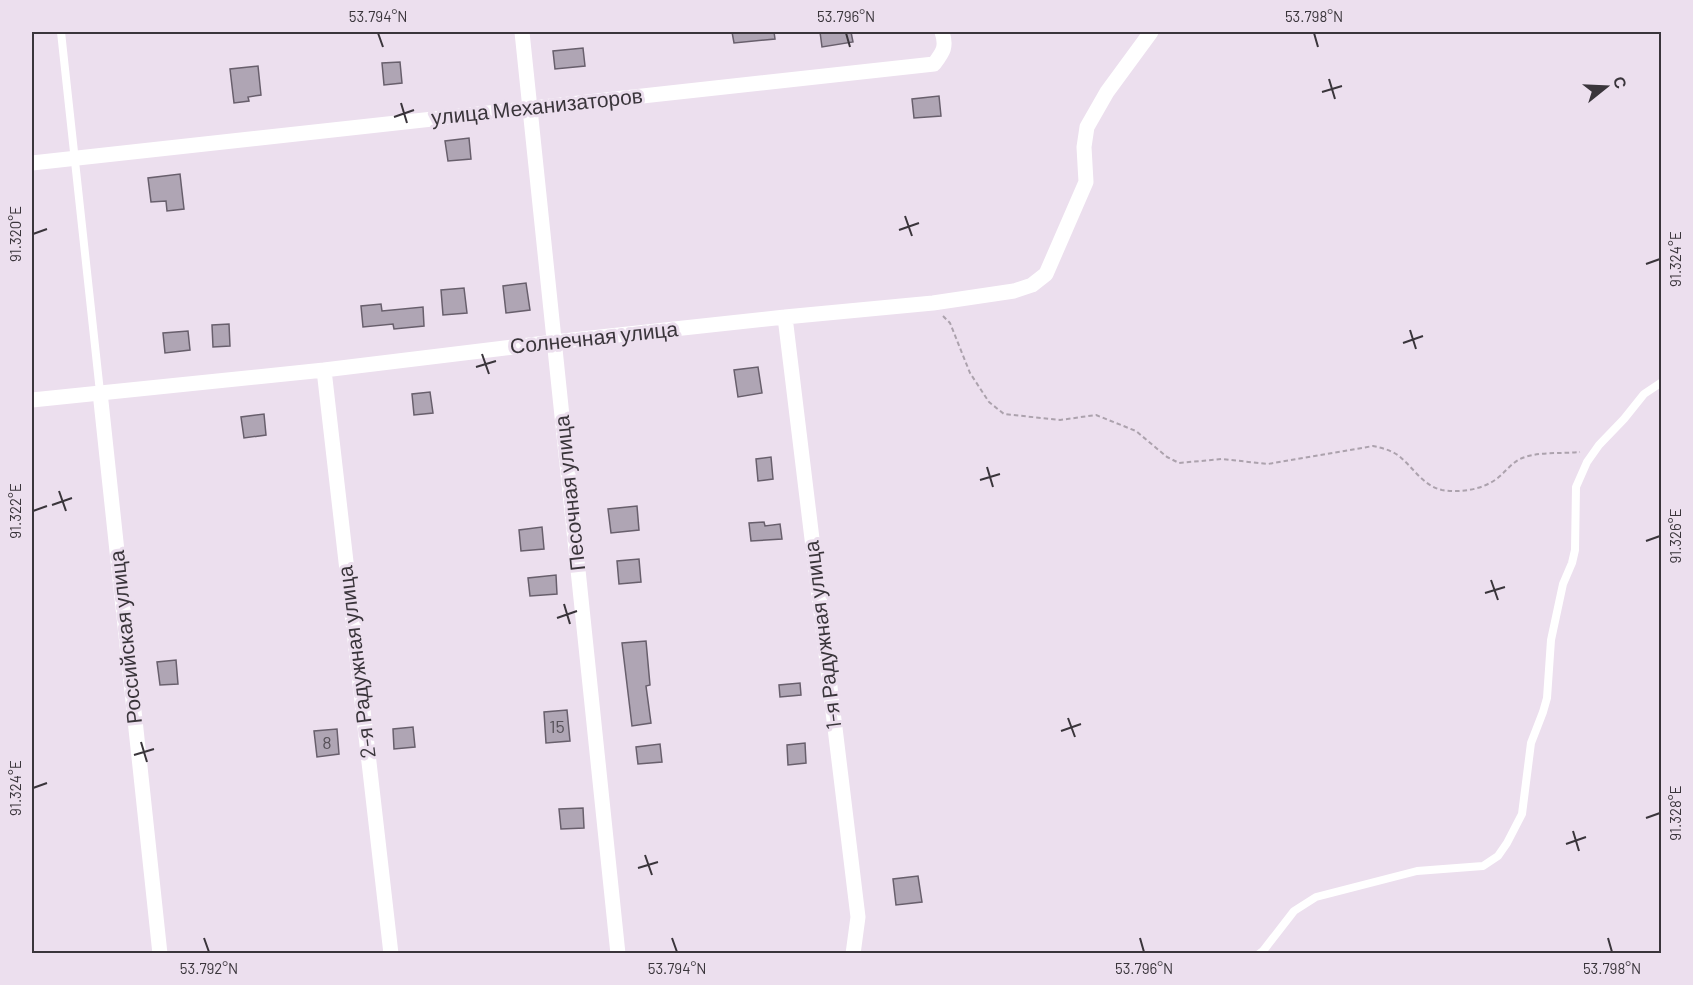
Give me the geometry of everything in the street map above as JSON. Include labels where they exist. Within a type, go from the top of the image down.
[{"type":"street","name":"Песочная улица","points":[[522,32],[618,954]]},
{"type":"street","name":"улица Механизаторов","points":[[32,163],[934,64],[944,51],[942,32]]},
{"type":"street","name":"Солнечная улица","points":[[32,400],[324,370],[785,316],[933,303],[1014,291],[1032,285],[1046,273],[1086,182],[1084,147],[1088,127],[1107,92],[1151,32]]},
{"type":"street","name":"1-я Радужная улица","points":[[785,316],[858,917],[853,954]]},
{"type":"street","name":"2-я Радужная улица","points":[[324,370],[391,954]]},
{"type":"street","name":"Российская улица","points":[[100,392],[160,954]]},
{"type":"lane","points":[[61,32],[100,392]]},
{"type":"lane","points":[[1258,954],[1263,951],[1294,911],[1316,897],[1417,871],[1483,866],[1498,856],[1522,814],[1531,743],[1544,712],[1547,698],[1551,640],[1563,584],[1575,550],[1576,487],[1587,462],[1599,444],[1624,419],[1644,394],[1662,382]]},
{"type":"path","points":[[933,303],[950,323],[970,373],[989,402],[1004,414],[1060,420],[1096,415],[1137,431],[1167,457],[1179,463],[1222,459],[1268,464],[1373,446],[1388,449],[1398,455],[1417,476],[1439,489],[1457,492],[1477,489],[1495,481],[1518,460],[1530,456],[1582,452],[1599,444]]},
{"type":"building","points":[[732,32],[774,32],[775,39],[734,43]]},
{"type":"building","points":[[820,32],[851,32],[853,42],[822,47]]},
{"type":"building","points":[[583,48],[585,66],[555,69],[553,51]]},
{"type":"building","points":[[400,62],[402,83],[384,85],[382,63]]},
{"type":"building","points":[[258,66],[261,95],[248,97],[249,101],[234,103],[230,69]]},
{"type":"building","points":[[939,96],[941,116],[914,118],[912,99]]},
{"type":"building","points":[[469,138],[471,159],[448,161],[445,141]]},
{"type":"building","points":[[180,174],[184,209],[167,211],[166,201],[151,202],[148,178]]},
{"type":"building","points":[[526,283],[530,310],[506,313],[503,286]]},
{"type":"building","points":[[464,288],[467,313],[443,315],[441,290]]},
{"type":"building","points":[[381,304],[382,311],[423,307],[424,326],[394,329],[393,324],[363,327],[361,306]]},
{"type":"building","points":[[229,324],[230,346],[213,347],[212,325]]},
{"type":"building","points":[[188,331],[190,350],[165,353],[163,333]]},
{"type":"building","points":[[758,367],[762,393],[738,397],[734,370]]},
{"type":"building","points":[[430,392],[433,413],[414,415],[412,394]]},
{"type":"building","points":[[264,414],[266,435],[244,438],[241,417]]},
{"type":"building","points":[[771,457],[773,479],[758,481],[756,459]]},
{"type":"building","points":[[637,506],[639,530],[611,533],[608,509]]},
{"type":"building","points":[[764,522],[765,526],[780,524],[782,539],[751,541],[749,523]]},
{"type":"building","points":[[542,527],[544,549],[521,551],[519,530]]},
{"type":"building","points":[[639,559],[641,582],[619,584],[617,561]]},
{"type":"building","points":[[556,575],[557,594],[530,596],[528,578]]},
{"type":"building","points":[[646,641],[650,685],[646,686],[651,723],[632,726],[622,643]]},
{"type":"building","points":[[176,660],[178,684],[160,685],[157,662]]},
{"type":"building","points":[[800,683],[801,695],[780,697],[779,685]]},
{"type":"building","points":[[567,710],[570,741],[546,743],[544,712]]},
{"type":"building","points":[[413,727],[415,747],[394,749],[393,729]]},
{"type":"building","points":[[337,729],[339,754],[317,757],[314,731]]},
{"type":"building","points":[[805,743],[806,763],[788,765],[787,745]]},
{"type":"building","points":[[660,744],[662,762],[638,764],[636,747]]},
{"type":"building","points":[[583,808],[584,828],[561,829],[559,809]]},
{"type":"building","points":[[918,876],[922,902],[896,905],[893,879]]}]
